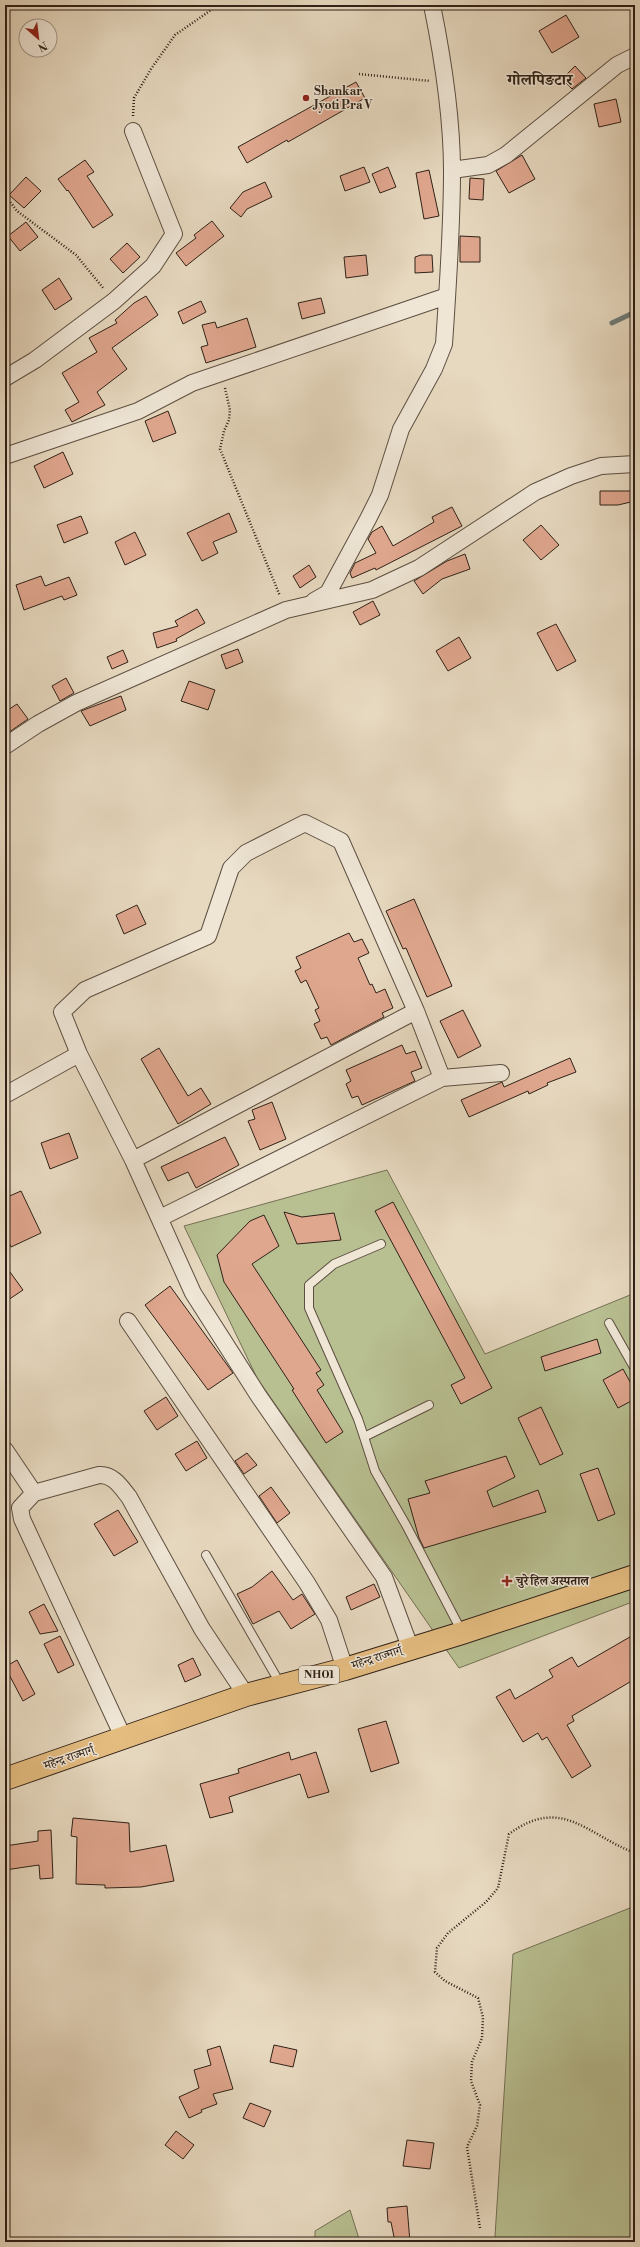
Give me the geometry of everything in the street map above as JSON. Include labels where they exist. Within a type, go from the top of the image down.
[{"type":"highway","name":"महेन्द्र राज्मार्ग्","points":[[5,1780],[246,1695],[345,1668],[635,1576]]},
{"type":"street","points":[[308,605],[328,593],[380,495],[401,429],[434,370],[444,344],[452,170],[450,126],[440,43],[432,5]]},
{"type":"street","points":[[452,170],[488,165],[506,155],[606,74],[635,56]]},
{"type":"street","points":[[5,378],[35,360],[114,301],[153,266],[174,234],[133,131]]},
{"type":"street","points":[[5,456],[138,411],[192,383],[447,296]]},
{"type":"street","points":[[5,746],[38,724],[76,703],[286,610],[372,590],[418,568],[535,492],[571,476],[601,466],[635,464]]},
{"type":"street","points":[[410,1648],[384,1577],[258,1395],[193,1292],[133,1160],[79,1054],[62,1012],[85,990],[208,936],[231,868],[246,853],[305,823],[341,841],[416,1011],[442,1078]]},
{"type":"street","points":[[133,1160],[416,1011]]},
{"type":"street","points":[[5,1095],[79,1054]]},
{"type":"street","points":[[160,1218],[442,1078],[501,1073]]},
{"type":"street","points":[[128,1321],[307,1583],[329,1620],[345,1668]]},
{"type":"street","points":[[5,1450],[34,1493]]},
{"type":"street","points":[[124,1739],[22,1519],[20,1508],[34,1493],[105,1474],[116,1481],[129,1497],[202,1629],[246,1695]]},
{"type":"lane","points":[[381,1244],[334,1264],[309,1285],[309,1308],[358,1419],[375,1471],[406,1525],[462,1632]]},
{"type":"lane","points":[[609,1323],[635,1369]]},
{"type":"lane","points":[[364,1437],[429,1405]]},
{"type":"lane","points":[[206,1554],[282,1686]]},
{"type":"path","points":[[133,131],[134,98],[151,69],[175,36],[214,8],[223,9],[235,5]]},
{"type":"path","points":[[359,74],[428,81],[444,78]]},
{"type":"path","points":[[5,195],[17,211],[76,256],[114,301]]},
{"type":"path","points":[[222,373],[230,410],[230,420],[224,431],[220,449],[286,610]]},
{"type":"path","points":[[480,2228],[466,2147],[477,2126],[480,2105],[471,2080],[472,2062],[482,2038],[483,2017],[478,1998],[445,1982],[435,1972],[437,1948],[448,1933],[486,1902],[498,1888],[509,1834],[525,1822],[542,1818],[566,1818],[593,1830],[611,1842],[635,1853]]},
{"type":"green space","points":[[387,1170],[485,1354],[635,1293],[635,1601],[459,1668],[257,1378],[184,1226]]},
{"type":"green space","points":[[630,1908],[635,1908],[635,2242],[499,2242],[495,2236],[513,1954]]},
{"type":"green space","points":[[350,2210],[360,2242],[315,2242],[315,2231]]},
{"type":"building","points":[[566,15],[579,37],[552,53],[539,31]]},
{"type":"building","points":[[575,66],[586,78],[572,89],[562,79]]},
{"type":"building","points":[[356,82],[365,98],[288,142],[287,140],[247,163],[238,147]]},
{"type":"building","points":[[616,99],[621,122],[599,127],[594,104]]},
{"type":"building","points":[[522,155],[535,179],[509,193],[496,171]]},
{"type":"building","points":[[85,160],[94,172],[87,176],[113,215],[93,228],[68,190],[67,191],[58,179]]},
{"type":"building","points":[[364,167],[370,182],[345,191],[340,176]]},
{"type":"building","points":[[388,167],[396,187],[380,193],[372,174]]},
{"type":"building","points":[[429,170],[439,216],[424,219],[416,173]]},
{"type":"building","points":[[26,177],[41,191],[24,208],[9,195]]},
{"type":"building","points":[[470,178],[484,179],[483,200],[469,199]]},
{"type":"building","points":[[265,182],[272,197],[247,209],[241,217],[230,208],[243,192]]},
{"type":"building","points":[[212,221],[224,236],[186,266],[176,253],[196,238],[194,235]]},
{"type":"building","points":[[26,222],[38,237],[20,251],[8,236]]},
{"type":"building","points":[[460,236],[480,237],[480,262],[460,262]]},
{"type":"building","points":[[127,243],[140,257],[123,273],[110,259]]},
{"type":"building","points":[[366,255],[368,275],[346,278],[344,257]]},
{"type":"building","points":[[421,255],[432,255],[433,272],[415,273],[415,257]]},
{"type":"building","points":[[59,278],[72,299],[55,310],[42,290]]},
{"type":"building","points":[[146,296],[158,315],[112,348],[127,369],[97,392],[105,405],[72,422],[65,410],[79,402],[62,373],[97,352],[89,338],[117,323],[115,320],[134,303]]},
{"type":"building","points":[[321,298],[325,313],[302,319],[298,303]]},
{"type":"building","points":[[201,301],[206,312],[183,324],[178,312]]},
{"type":"building","points":[[247,318],[256,347],[206,363],[201,347],[208,345],[202,325],[215,322],[217,328]]},
{"type":"building","points":[[168,411],[176,433],[153,442],[145,421]]},
{"type":"building","points":[[63,452],[73,474],[44,488],[34,466]]},
{"type":"building","points":[[600,491],[635,491],[635,501],[618,505],[600,505]]},
{"type":"building","points":[[452,507],[462,526],[376,570],[375,568],[352,578],[350,573],[355,563],[376,553],[368,539],[372,532],[382,526],[393,546],[434,522],[432,517]]},
{"type":"building","points":[[229,513],[237,532],[213,542],[218,553],[202,561],[187,533]]},
{"type":"building","points":[[81,516],[88,533],[64,543],[57,525]]},
{"type":"building","points":[[541,525],[559,545],[541,560],[523,540]]},
{"type":"building","points":[[135,532],[146,555],[125,565],[115,542]]},
{"type":"building","points":[[465,554],[470,569],[442,579],[423,594],[414,581],[447,561]]},
{"type":"building","points":[[309,565],[316,577],[300,588],[293,576]]},
{"type":"building","points":[[41,576],[45,586],[69,577],[77,595],[64,600],[62,596],[24,610],[16,585]]},
{"type":"building","points":[[373,601],[380,615],[360,625],[353,612]]},
{"type":"building","points":[[197,609],[205,623],[176,639],[177,641],[157,648],[153,633],[178,626],[175,621]]},
{"type":"building","points":[[556,624],[576,661],[557,671],[537,633]]},
{"type":"building","points":[[459,637],[471,658],[448,671],[436,651]]},
{"type":"building","points":[[238,649],[243,662],[226,669],[221,655]]},
{"type":"building","points":[[123,650],[128,662],[112,669],[107,657]]},
{"type":"building","points":[[66,678],[74,693],[60,701],[52,686]]},
{"type":"building","points":[[189,681],[215,690],[208,710],[181,701]]},
{"type":"building","points":[[121,696],[126,710],[90,726],[81,711]]},
{"type":"building","points":[[17,704],[28,719],[5,735],[5,712]]},
{"type":"building","points":[[414,899],[452,986],[427,997],[406,948],[403,949],[386,911]]},
{"type":"building","points":[[137,905],[146,924],[124,934],[116,915]]},
{"type":"building","points":[[349,933],[354,942],[362,939],[369,953],[358,958],[370,985],[372,984],[376,993],[385,989],[393,1008],[382,1013],[384,1017],[331,1045],[327,1037],[321,1039],[314,1024],[320,1021],[315,1010],[319,1008],[306,980],[301,983],[295,971],[301,968],[296,957]]},
{"type":"building","points":[[463,1010],[481,1046],[458,1058],[440,1021]]},
{"type":"building","points":[[402,1045],[406,1054],[415,1051],[422,1068],[411,1072],[415,1081],[362,1105],[358,1096],[352,1098],[346,1084],[351,1081],[346,1070]]},
{"type":"building","points":[[159,1048],[188,1096],[201,1088],[211,1104],[178,1124],[141,1059]]},
{"type":"building","points":[[570,1058],[576,1072],[547,1083],[548,1085],[529,1094],[528,1091],[469,1117],[461,1100],[502,1082],[504,1087]]},
{"type":"building","points":[[272,1102],[286,1139],[260,1150],[248,1121],[255,1119],[252,1110]]},
{"type":"building","points":[[69,1133],[78,1158],[50,1169],[41,1143]]},
{"type":"building","points":[[225,1137],[239,1165],[196,1188],[188,1172],[168,1181],[161,1167]]},
{"type":"building","points":[[21,1191],[41,1233],[11,1247],[5,1234],[5,1198]]},
{"type":"building","points":[[393,1202],[492,1388],[461,1404],[451,1385],[465,1378],[375,1211]]},
{"type":"building","points":[[284,1212],[302,1217],[334,1213],[341,1240],[297,1244]]},
{"type":"building","points":[[264,1215],[279,1246],[252,1264],[321,1370],[316,1373],[324,1385],[317,1390],[343,1432],[326,1443],[292,1390],[294,1389],[224,1282],[217,1255],[250,1221]]},
{"type":"building","points":[[5,1265],[23,1290],[5,1302]]},
{"type":"building","points":[[170,1286],[233,1373],[208,1390],[145,1305]]},
{"type":"building","points":[[597,1339],[601,1353],[545,1371],[541,1357]]},
{"type":"building","points":[[623,1369],[635,1391],[635,1399],[618,1408],[603,1380]]},
{"type":"building","points":[[166,1397],[178,1416],[157,1430],[144,1411]]},
{"type":"building","points":[[541,1407],[563,1454],[540,1465],[518,1418]]},
{"type":"building","points":[[197,1441],[207,1458],[186,1471],[175,1454]]},
{"type":"building","points":[[247,1453],[257,1465],[244,1474],[235,1461]]},
{"type":"building","points":[[506,1456],[515,1477],[487,1491],[493,1507],[538,1490],[546,1512],[424,1548],[419,1538],[408,1499],[430,1493],[425,1481]]},
{"type":"building","points":[[598,1468],[615,1514],[598,1521],[580,1474]]},
{"type":"building","points":[[271,1487],[290,1513],[277,1523],[259,1496]]},
{"type":"building","points":[[118,1510],[138,1542],[114,1556],[94,1524]]},
{"type":"building","points":[[272,1571],[293,1600],[302,1594],[315,1614],[291,1629],[279,1611],[253,1624],[237,1594],[252,1587]]},
{"type":"building","points":[[374,1584],[380,1597],[351,1610],[346,1597]]},
{"type":"building","points":[[44,1604],[58,1631],[40,1634],[29,1612]]},
{"type":"building","points":[[635,1634],[635,1679],[572,1716],[574,1721],[567,1725],[591,1766],[572,1778],[547,1737],[542,1740],[538,1733],[523,1742],[496,1697],[510,1689],[515,1699],[553,1677],[549,1670],[572,1657],[578,1667]]},
{"type":"building","points":[[60,1636],[74,1665],[58,1673],[44,1644]]},
{"type":"building","points":[[193,1658],[201,1675],[185,1682],[178,1665]]},
{"type":"building","points":[[17,1660],[35,1694],[23,1701],[5,1667]]},
{"type":"building","points":[[386,1721],[399,1763],[371,1772],[358,1729]]},
{"type":"building","points":[[289,1752],[291,1760],[316,1752],[329,1792],[308,1798],[300,1774],[229,1797],[233,1812],[210,1818],[200,1784],[239,1773],[238,1769]]},
{"type":"building","points":[[73,1818],[129,1823],[130,1852],[166,1845],[174,1881],[141,1887],[105,1888],[105,1885],[76,1884],[77,1837],[71,1836]]},
{"type":"building","points":[[51,1830],[53,1878],[40,1879],[39,1865],[5,1870],[5,1846],[38,1841],[38,1831]]},
{"type":"building","points":[[274,2045],[297,2050],[293,2067],[270,2062]]},
{"type":"building","points":[[220,2046],[233,2089],[213,2094],[217,2104],[201,2110],[202,2112],[189,2118],[179,2097],[199,2088],[194,2070],[211,2065],[207,2050]]},
{"type":"building","points":[[250,2103],[271,2111],[264,2127],[243,2118]]},
{"type":"building","points":[[176,2131],[194,2145],[183,2159],[165,2145]]},
{"type":"building","points":[[407,2140],[434,2143],[430,2169],[403,2166]]},
{"type":"building","points":[[407,2206],[410,2242],[395,2242],[391,2222],[388,2222],[387,2208]]},
{"type":"waterway","points":[[612,323],[635,312]]},
{"type":"place","name":"Shankar Jyoti Pra V","points":[[306,98]]},
{"type":"place","name":"चुरे हिल अस्पताल","points":[[507,1581]]},
{"type":"district","name":"गोलपिङटार","points":[[540,80]]}]
